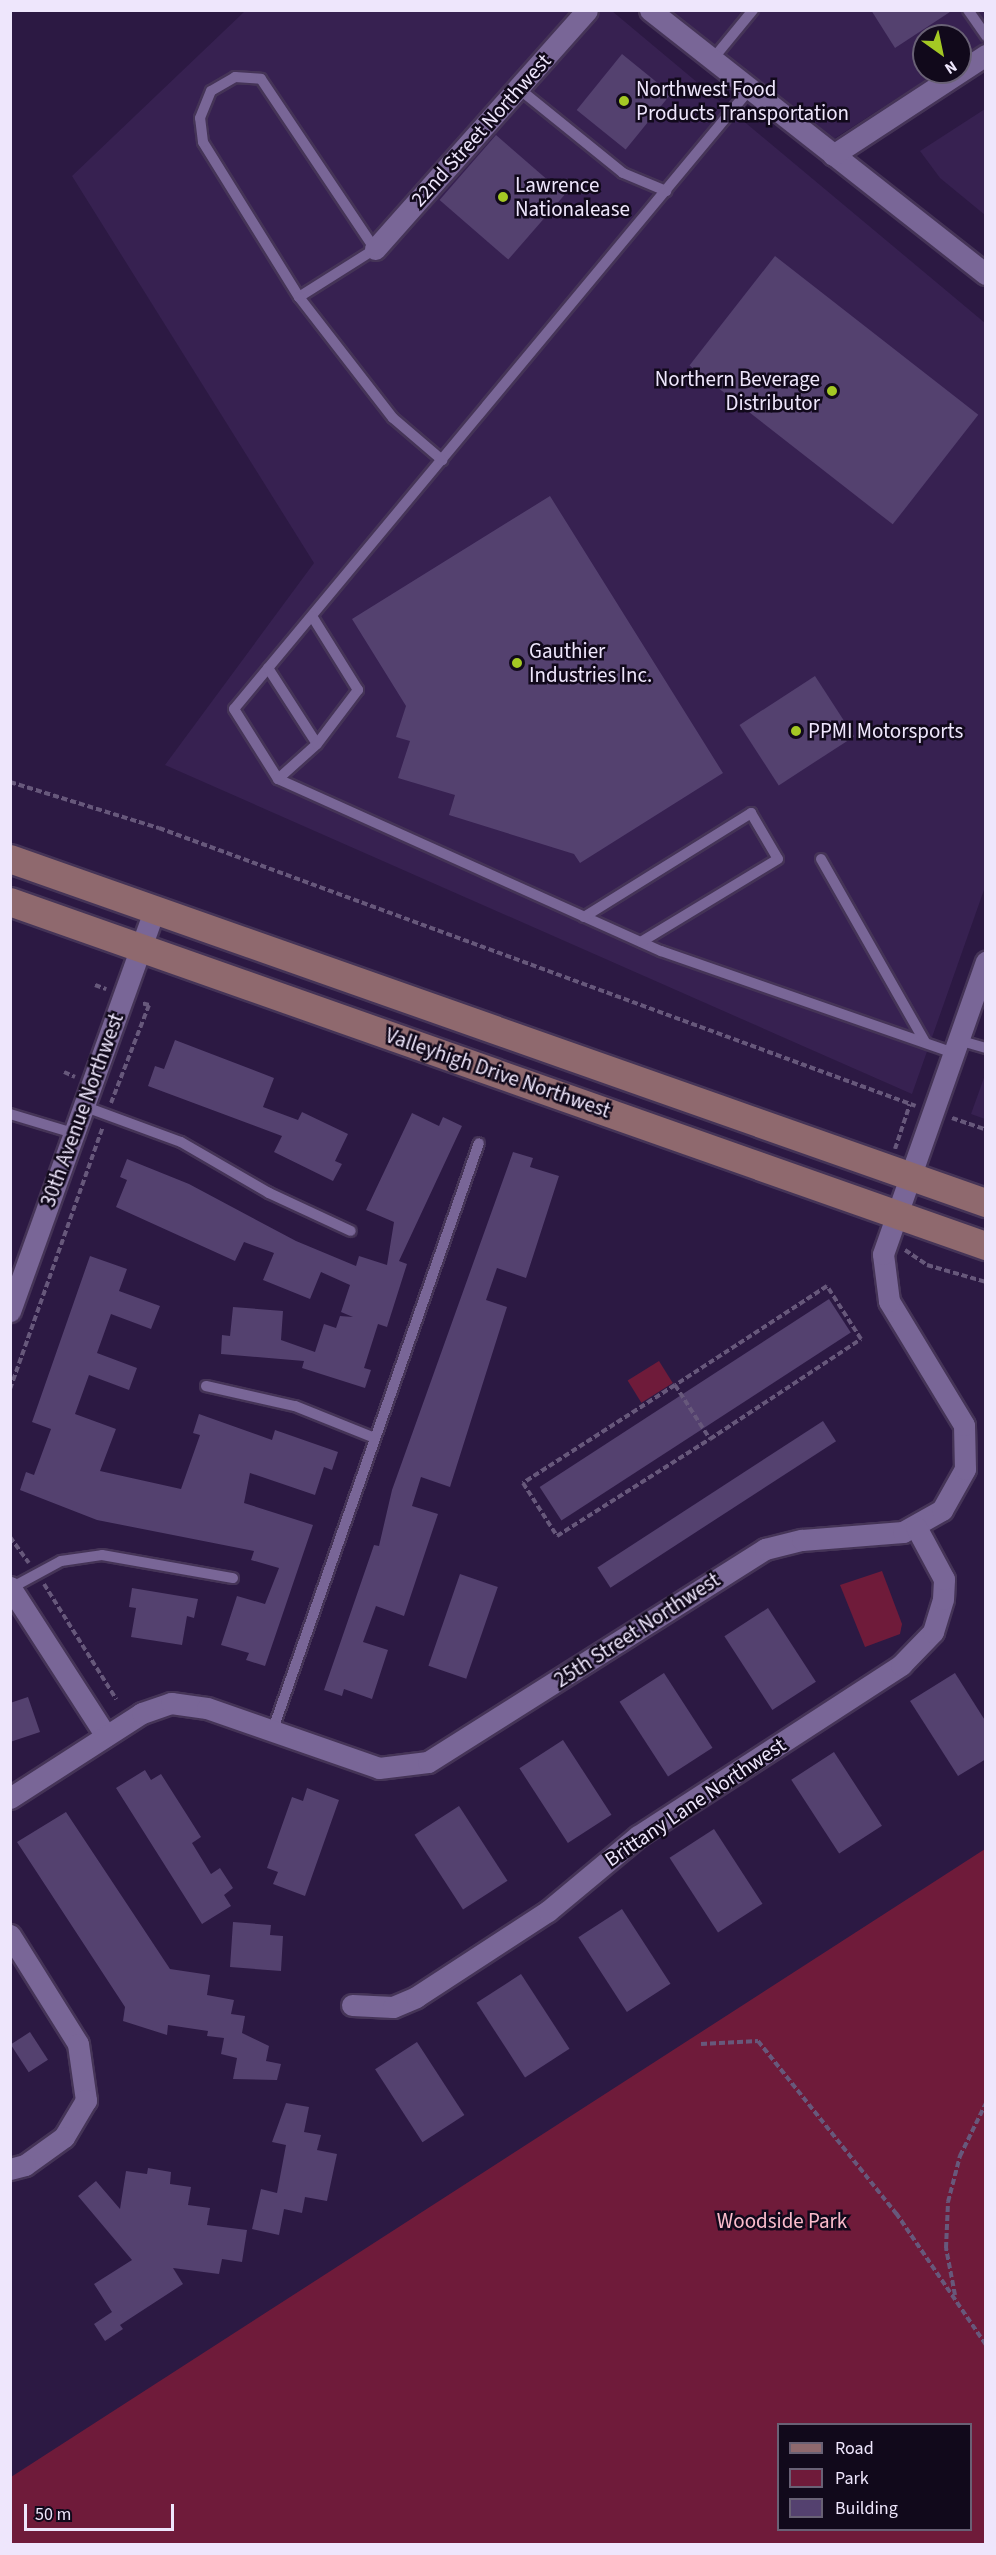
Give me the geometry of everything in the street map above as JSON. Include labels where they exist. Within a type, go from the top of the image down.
[{"type":"main road","name":"Valleyhigh Drive Northwest","points":[[10,859],[986,1203]]},
{"type":"main road","name":"Valleyhigh Drive Northwest","points":[[10,902],[986,1246]]},
{"type":"street","name":"22nd Street Northwest","points":[[375,249],[588,10]]},
{"type":"street","points":[[650,10],[986,274]]},
{"type":"street","points":[[833,155],[986,55]]},
{"type":"street","name":"30th Avenue Northwest","points":[[10,1311],[154,910]]},
{"type":"street","name":"25th Street Northwest","points":[[10,1798],[106,1736],[171,1703],[207,1708],[380,1768],[428,1762],[765,1550],[802,1540],[887,1535],[916,1527],[952,1498],[964,1469],[967,1441],[958,1412],[884,1286],[883,1254],[984,969]]},
{"type":"street","name":"Brittany Lane Northwest","points":[[352,2005],[393,2007],[416,1997],[548,1911],[638,1836],[901,1665],[933,1632],[943,1599],[944,1579],[916,1527]]},
{"type":"street","points":[[11,1588],[106,1736]]},
{"type":"street","points":[[10,1935],[78,2044],[86,2100],[75,2123],[47,2151],[10,2169]]},
{"type":"lane","points":[[712,60],[753,10]]},
{"type":"lane","points":[[968,10],[986,36]]},
{"type":"lane","points":[[299,297],[375,249],[261,79],[235,77],[211,91],[200,118],[203,142],[299,297],[393,418],[442,460]]},
{"type":"lane","points":[[518,88],[623,173],[666,191]]},
{"type":"lane","points":[[749,90],[234,709],[278,779],[584,917],[641,942],[925,1042],[986,1048]]},
{"type":"lane","points":[[278,779],[317,744],[358,690],[312,616]]},
{"type":"lane","points":[[268,668],[317,744]]},
{"type":"lane","points":[[584,917],[751,813],[778,859],[641,942]]},
{"type":"lane","points":[[821,859],[925,1042]]},
{"type":"lane","points":[[83,1106],[181,1142],[269,1193],[351,1231]]},
{"type":"lane","points":[[10,1114],[73,1133]]},
{"type":"lane","points":[[272,1732],[372,1437],[426,1303],[478,1143]]},
{"type":"lane","points":[[206,1386],[265,1397],[372,1437]]},
{"type":"lane","points":[[11,1588],[37,1573],[77,1557],[102,1555],[233,1578]]},
{"type":"path","points":[[10,782],[159,828],[986,1130]]},
{"type":"path","points":[[10,1389],[107,1114],[149,1005]]},
{"type":"path","points":[[910,1251],[927,1265],[986,1282]]},
{"type":"path","points":[[826,1286],[861,1339],[710,1439],[557,1536],[523,1483],[826,1286]]},
{"type":"path","points":[[675,1385],[710,1439]]},
{"type":"path","points":[[10,1537],[37,1573],[116,1699]]},
{"type":"path","points":[[701,2044],[758,2041],[889,2204],[986,2345]]},
{"type":"path","points":[[956,2299],[946,2248],[948,2202],[960,2156],[986,2103]]},
{"type":"shaded area","points":[[245,11],[612,11],[985,323],[985,887],[912,1094],[165,765],[314,563],[72,176]]},
{"type":"shaded area","points":[[670,11],[985,11],[985,41],[972,50],[972,24],[912,24],[912,84],[919,84],[832,140]]},
{"type":"shaded area","points":[[985,109],[985,215],[940,178],[920,151]]},
{"type":"shaded area","points":[[985,1075],[985,1119],[971,1114]]},
{"type":"green space","points":[[659,1361],[673,1383],[641,1403],[628,1381]]},
{"type":"green space","points":[[882,1571],[902,1624],[900,1634],[865,1647],[840,1585]]},
{"type":"green space","name":"Woodside Park","points":[[985,1849],[985,2544],[11,2544],[11,2477]]},
{"type":"building","points":[[871,10],[953,10],[932,24],[912,24],[912,37],[895,48]]},
{"type":"building","name":"Northwest Food Products Transportation","points":[[622,54],[671,94],[626,150],[577,110]]},
{"type":"building","name":"Lawrence Nationalease","points":[[496,135],[565,195],[508,260],[440,200]]},
{"type":"building","name":"Northern Beverage Distributor","points":[[775,256],[978,415],[893,524],[689,366]]},
{"type":"building","name":"Gauthier Industries Inc.","points":[[550,496],[723,773],[580,863],[574,854],[449,815],[455,795],[398,778],[410,741],[396,737],[406,706],[352,619]]},
{"type":"building","name":"PPMI Motorsports","points":[[815,676],[854,736],[779,785],[740,725]]},
{"type":"building","points":[[175,1040],[274,1078],[263,1107],[298,1120],[302,1112],[348,1134],[335,1161],[342,1164],[333,1181],[274,1152],[282,1136],[148,1086],[155,1066],[164,1069]]},
{"type":"building","points":[[412,1113],[439,1126],[443,1117],[462,1126],[399,1261],[407,1264],[387,1327],[378,1324],[364,1368],[371,1370],[365,1388],[302,1368],[304,1361],[221,1354],[222,1335],[230,1336],[233,1307],[283,1311],[281,1340],[315,1352],[324,1324],[336,1328],[340,1316],[353,1317],[341,1312],[350,1285],[321,1272],[310,1299],[263,1280],[274,1253],[244,1242],[235,1261],[116,1207],[127,1180],[120,1177],[127,1159],[189,1184],[296,1241],[356,1266],[359,1256],[387,1265],[394,1222],[366,1210]]},
{"type":"building","points":[[513,1152],[533,1158],[530,1167],[559,1176],[526,1278],[497,1268],[486,1300],[507,1307],[450,1487],[421,1477],[412,1506],[438,1514],[404,1616],[376,1606],[363,1642],[388,1650],[372,1699],[344,1689],[342,1696],[324,1690],[374,1545],[379,1546],[392,1490]]},
{"type":"building","points":[[90,1256],[127,1269],[119,1291],[160,1306],[151,1329],[111,1314],[97,1353],[137,1368],[129,1390],[89,1375],[75,1414],[116,1429],[100,1471],[181,1489],[200,1435],[193,1433],[199,1414],[272,1440],[275,1430],[338,1452],[332,1470],[324,1467],[315,1495],[250,1473],[244,1503],[313,1525],[265,1666],[246,1660],[249,1653],[221,1645],[237,1596],[265,1604],[279,1568],[251,1560],[254,1551],[97,1520],[20,1490],[26,1472],[34,1475],[51,1429],[32,1422]]},
{"type":"building","points":[[829,1299],[851,1333],[561,1520],[540,1487]]},
{"type":"building","points":[[823,1421],[836,1441],[610,1588],[597,1568]]},
{"type":"building","points":[[460,1574],[498,1587],[466,1679],[428,1666]]},
{"type":"building","points":[[132,1588],[198,1599],[194,1618],[187,1616],[182,1645],[131,1637],[136,1608],[129,1607]]},
{"type":"building","points":[[768,1608],[816,1682],[772,1710],[724,1636]]},
{"type":"building","points":[[664,1673],[712,1748],[668,1777],[620,1702]]},
{"type":"building","points":[[955,1673],[986,1722],[986,1759],[958,1776],[910,1701]]},
{"type":"building","points":[[28,1697],[40,1732],[10,1742],[10,1703]]},
{"type":"building","points":[[563,1740],[611,1815],[568,1843],[519,1768]]},
{"type":"building","points":[[834,1752],[882,1826],[839,1854],[791,1780]]},
{"type":"building","points":[[145,1770],[151,1780],[161,1774],[201,1837],[192,1843],[211,1874],[220,1868],[233,1888],[224,1895],[231,1906],[202,1924],[116,1788]]},
{"type":"building","points":[[307,1788],[339,1800],[305,1896],[273,1884],[278,1872],[267,1868],[292,1797],[303,1801]]},
{"type":"building","points":[[459,1806],[507,1881],[463,1910],[415,1835]]},
{"type":"building","points":[[66,1812],[170,1969],[210,1975],[207,1995],[234,2000],[231,2014],[245,2016],[242,2033],[269,2046],[266,2061],[281,2064],[277,2080],[233,2079],[237,2058],[221,2054],[224,2038],[207,2036],[208,2031],[168,2025],[167,2035],[123,2021],[125,2007],[17,1842]]},
{"type":"building","points":[[714,1829],[762,1904],[718,1933],[670,1858]]},
{"type":"building","points":[[622,1909],[670,1984],[627,2012],[578,1937]]},
{"type":"building","points":[[233,1922],[271,1925],[270,1935],[283,1936],[281,1971],[230,1967]]},
{"type":"building","points":[[521,1974],[569,2049],[525,2078],[477,2003]]},
{"type":"building","points":[[30,2032],[48,2060],[29,2072],[11,2045]]},
{"type":"building","points":[[417,2042],[464,2115],[422,2142],[375,2069]]},
{"type":"building","points":[[286,2103],[309,2107],[304,2132],[321,2135],[317,2150],[337,2154],[327,2201],[305,2197],[302,2213],[284,2209],[279,2235],[252,2229],[261,2189],[277,2193],[286,2145],[272,2142]]},
{"type":"building","points":[[148,2168],[171,2172],[170,2184],[191,2187],[188,2205],[210,2208],[207,2225],[247,2230],[242,2262],[222,2259],[219,2274],[173,2268],[183,2284],[120,2325],[123,2329],[105,2341],[94,2324],[112,2312],[94,2284],[132,2260],[78,2196],[96,2181],[120,2209],[126,2171],[147,2174]]},
{"type":"place","name":"Northwest Food Products Transportation","points":[[624,101]]},
{"type":"place","name":"Lawrence Nationalease","points":[[503,197]]},
{"type":"place","name":"Northern Beverage Distributor","points":[[832,391]]},
{"type":"place","name":"Gauthier Industries Inc.","points":[[517,663]]},
{"type":"place","name":"PPMI Motorsports","points":[[796,731]]}]
